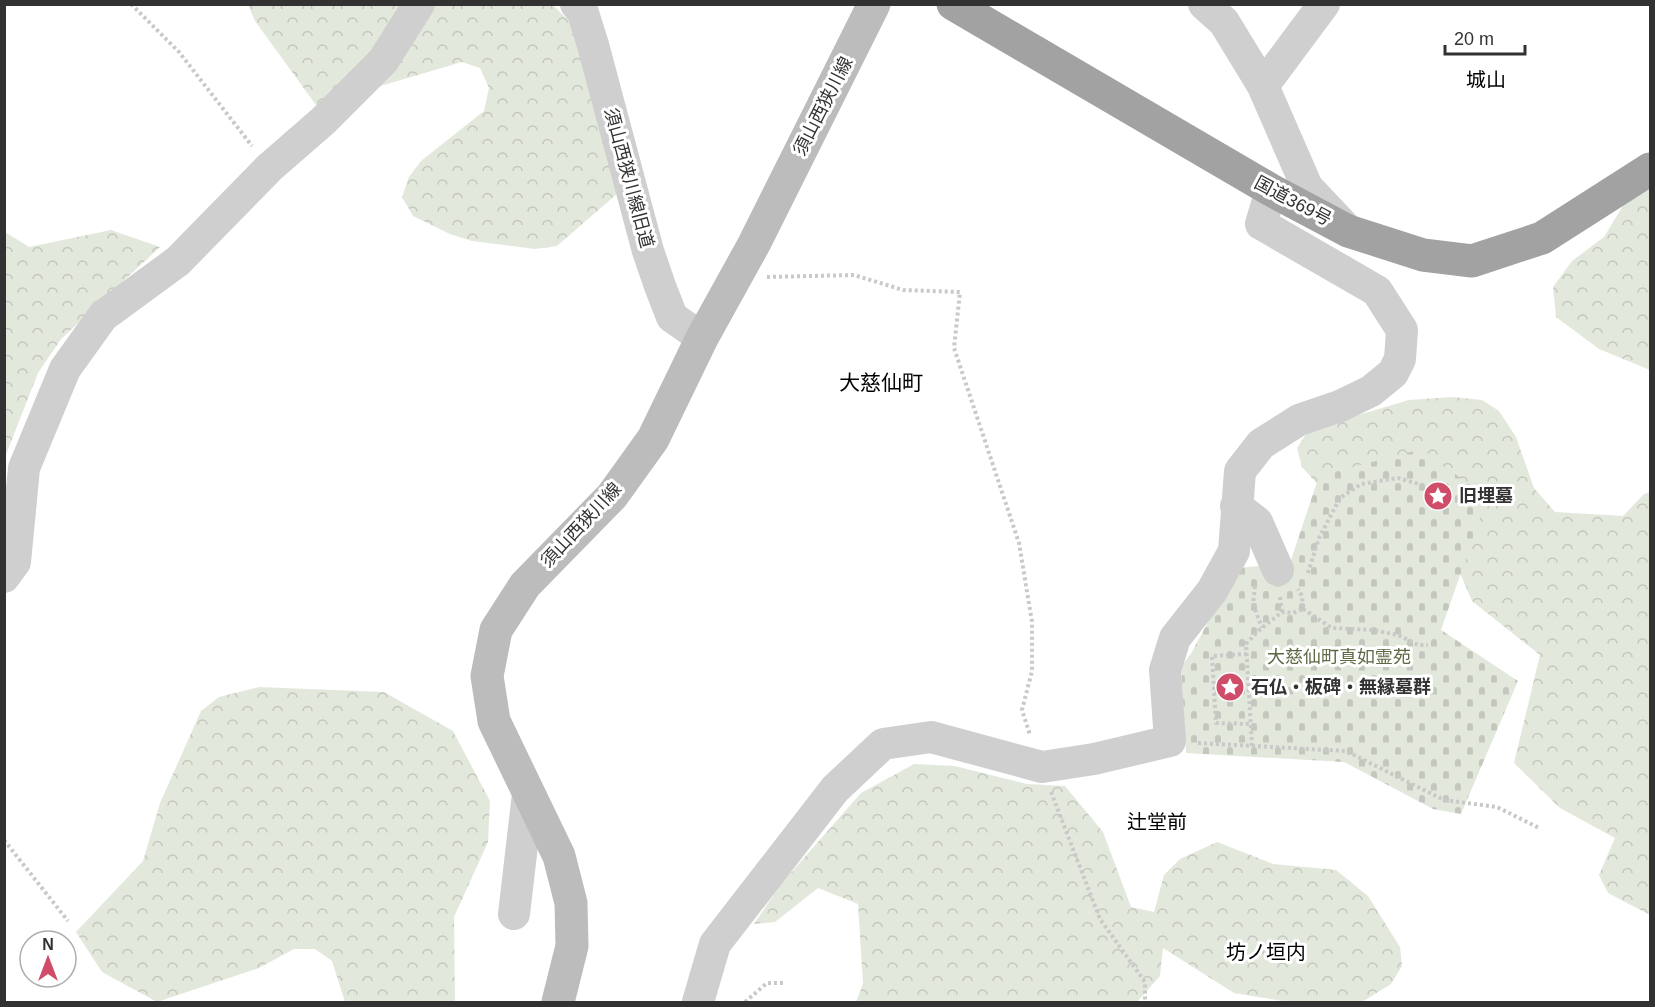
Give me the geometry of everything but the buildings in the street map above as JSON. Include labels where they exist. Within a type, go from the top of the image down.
[{"type":"highway","name":"国道369号","points":[[953,4],[1271,190],[1348,231],[1423,255],[1472,261],[1542,238],[1650,169]]},
{"type":"main road","name":"須山西狭川線","points":[[558,1002],[572,945],[571,903],[559,856],[494,721],[488,676],[496,630],[525,585],[612,496],[653,438],[874,4]]},
{"type":"street","points":[[4,577],[15,562],[24,468],[65,369],[103,316],[178,261],[269,168],[323,121],[383,61],[419,4]]},
{"type":"street","name":"須山西狭川線旧道","points":[[576,4],[583,13],[593,45],[645,239],[660,286],[672,316],[702,338]]},
{"type":"street","points":[[1204,4],[1224,22],[1263,86],[1307,187],[1348,231]]},
{"type":"street","points":[[1263,86],[1324,4]]},
{"type":"street","points":[[698,1002],[715,944],[835,789],[883,744],[931,737],[1042,767],[1094,759],[1170,741],[1165,670],[1175,638],[1212,591],[1234,551],[1240,471],[1261,444],[1299,420],[1340,406],[1371,391],[1393,373],[1400,359],[1402,330],[1377,291],[1261,224],[1271,190]]},
{"type":"street","points":[[1236,507],[1257,522],[1293,584]]},
{"type":"street","points":[[514,914],[528,794]]},
{"type":"path","points":[[131,4],[179,52],[269,168]]},
{"type":"path","points":[[742,266],[770,278],[855,275],[903,290],[960,292],[954,348],[1019,543],[1032,622],[1032,671],[1022,710],[1100,919],[1145,982],[1146,1002]]},
{"type":"path","points":[[1282,612],[1280,595],[1293,584],[1340,498],[1361,484],[1379,481],[1398,478],[1422,485]]},
{"type":"path","points":[[1293,584],[1302,596],[1303,609]]},
{"type":"path","points":[[1252,746],[1246,644],[1282,612],[1293,613],[1303,609]]},
{"type":"path","points":[[1303,609],[1332,628],[1373,630],[1398,635],[1418,645],[1428,645]]},
{"type":"path","points":[[1247,654],[1212,656],[1216,723],[1252,724]]},
{"type":"path","points":[[1170,741],[1346,751],[1444,800],[1497,807],[1539,828]]},
{"type":"path","points":[[4,840],[68,921]]},
{"type":"path","points":[[745,1002],[767,983],[784,983]]},
{"type":"green space","points":[[248,5],[553,5],[572,24],[618,193],[557,246],[535,249],[472,241],[450,234],[413,216],[402,197],[409,177],[421,161],[484,111],[489,88],[480,68],[462,62],[316,105],[255,21]]},
{"type":"green space","points":[[1650,183],[1650,370],[1599,349],[1556,317],[1553,287],[1572,261],[1604,237],[1627,199]]},
{"type":"green space","points":[[111,230],[160,247],[61,339],[38,373],[5,457],[5,232],[29,247]]},
{"type":"green space","points":[[1452,397],[1482,400],[1499,411],[1516,437],[1534,488],[1555,512],[1623,516],[1644,494],[1650,492],[1650,915],[1608,893],[1599,875],[1615,838],[1560,808],[1514,763],[1540,655],[1472,601],[1447,543],[1331,499],[1302,467],[1297,448],[1308,431],[1409,400]]},
{"type":"green space","name":"大慈仙町真如霊苑","points":[[1422,449],[1487,498],[1441,630],[1518,681],[1461,814],[1433,809],[1344,762],[1186,753],[1181,667],[1192,652],[1237,568],[1290,563],[1319,476]]},
{"type":"green space","points":[[259,687],[384,692],[453,731],[490,801],[488,842],[454,917],[455,1002],[345,1002],[332,961],[315,949],[294,949],[259,968],[157,1002],[102,972],[78,935],[78,930],[143,861],[160,803],[201,711],[219,697]]},
{"type":"green space","points":[[914,764],[955,766],[1027,784],[1065,786],[1103,832],[1131,907],[1154,912],[1164,875],[1180,859],[1217,842],[1273,864],[1336,870],[1368,896],[1400,947],[1402,966],[1391,984],[1362,1002],[1289,1002],[1234,993],[1163,948],[1160,976],[1137,1002],[856,1002],[863,984],[858,904],[818,888],[775,922],[754,924],[781,884],[861,793]]},
{"type":"place","name":"旧埋墓","points":[[1438,496]]},
{"type":"place","name":"石仏・板碑・無縁墓群","points":[[1230,687]]},
{"type":"district","name":"城山","points":[[1486,80]]},
{"type":"district","name":"大慈仙町","points":[[881,382]]},
{"type":"district","name":"辻堂前","points":[[1157,822]]},
{"type":"district","name":"坊ノ垣内","points":[[1266,952]]}]
